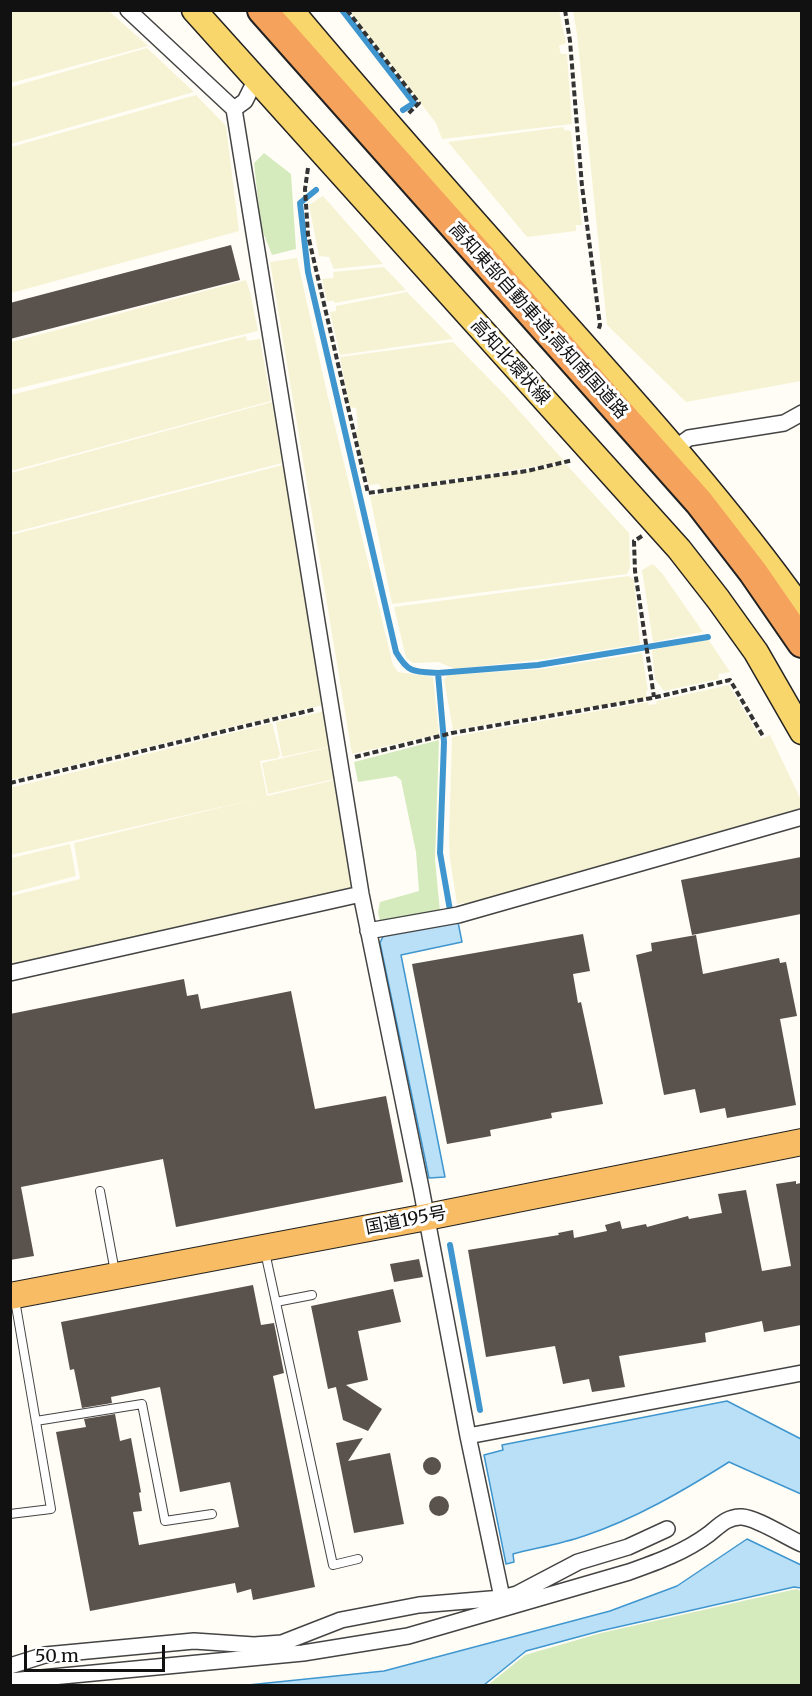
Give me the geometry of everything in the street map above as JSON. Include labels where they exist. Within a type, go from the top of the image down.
[{"type":"highway","name":"高知東部自動車道;高知南国道路","points":[[262,10],[699,502],[753,572],[801,643]]},
{"type":"highway","name":"国道195号","points":[[12,1296],[801,1142]]},
{"type":"main road","name":"高知北環状線","points":[[194,10],[658,526],[718,599],[756,652],[801,732]]},
{"type":"main road","points":[[291,10],[371,106],[674,449],[765,559],[801,610]]},
{"type":"street","points":[[128,10],[234,108],[361,894],[503,1602]]},
{"type":"street","points":[[234,108],[245,101],[256,79]]},
{"type":"street","points":[[674,449],[689,438],[784,423],[801,413]]},
{"type":"street","points":[[368,931],[458,915],[801,817]]},
{"type":"street","points":[[10,973],[361,894]]},
{"type":"street","points":[[468,1436],[801,1373]]},
{"type":"street","points":[[10,1666],[45,1655],[194,1641],[264,1651],[303,1653],[408,1636],[503,1602],[629,1572],[664,1560],[689,1548],[723,1522],[733,1518],[740,1517],[756,1521],[801,1544]]},
{"type":"street","points":[[10,1681],[264,1651],[341,1620],[419,1605],[503,1602],[578,1562],[628,1547],[667,1529]]},
{"type":"lane","points":[[100,1191],[116,1276]]},
{"type":"lane","points":[[264,1248],[333,1565],[358,1559]]},
{"type":"lane","points":[[276,1302],[312,1295]]},
{"type":"lane","points":[[10,1514],[51,1509],[12,1296]]},
{"type":"lane","points":[[36,1421],[142,1404],[165,1521],[212,1514]]},
{"type":"path","points":[[347,10],[419,103],[405,117]]},
{"type":"path","points":[[565,10],[570,41],[582,186],[600,325],[597,335]]},
{"type":"path","points":[[309,167],[305,189],[308,235],[368,493],[527,471],[573,460]]},
{"type":"path","points":[[654,697],[635,571],[634,541],[658,526]]},
{"type":"path","points":[[339,761],[452,733],[654,697],[730,680],[763,736]]},
{"type":"path","points":[[10,783],[330,705]]},
{"type":"shaded area","points":[[11,10],[109,11],[148,46],[11,83]]},
{"type":"shaded area","points":[[349,11],[559,11],[566,43],[559,46],[561,54],[567,54],[572,124],[442,139],[436,123]]},
{"type":"shaded area","points":[[573,11],[801,11],[801,381],[686,402],[607,325]]},
{"type":"shaded area","points":[[147,48],[194,92],[11,144],[11,87]]},
{"type":"shaded area","points":[[196,95],[226,126],[239,231],[11,293],[11,147]]},
{"type":"shaded area","points":[[563,127],[564,130],[571,131],[582,225],[576,225],[576,231],[527,237],[448,142]]},
{"type":"shaded area","points":[[323,196],[383,264],[334,269],[329,257],[319,256],[309,205]]},
{"type":"shaded area","points":[[297,258],[393,665],[398,672],[433,677],[439,734],[352,754],[270,262]]},
{"type":"shaded area","points":[[384,267],[406,290],[335,303],[327,301],[322,279],[334,278],[333,272]]},
{"type":"shaded area","points":[[246,280],[258,331],[11,390],[11,342]]},
{"type":"shaded area","points":[[407,292],[453,339],[340,355],[330,312],[336,311],[336,306]]},
{"type":"shaded area","points":[[246,336],[247,341],[260,339],[271,401],[11,471],[11,395]]},
{"type":"shaded area","points":[[453,342],[505,395],[565,462],[382,490],[379,484],[369,485],[355,432],[358,429],[356,408],[349,407],[340,357]]},
{"type":"shaded area","points":[[272,402],[282,463],[11,533],[11,473]]},
{"type":"shaded area","points":[[566,464],[629,533],[630,567],[627,574],[392,604],[370,496]]},
{"type":"shaded area","points":[[283,465],[323,705],[11,780],[11,535]]},
{"type":"shaded area","points":[[653,564],[662,573],[703,632],[653,642],[642,570]]},
{"type":"shaded area","points":[[629,576],[634,580],[640,644],[545,659],[455,669],[438,662],[413,663],[406,658],[394,607]]},
{"type":"shaded area","points":[[708,639],[730,672],[718,674],[719,679],[664,691],[655,679],[652,650]]},
{"type":"shaded area","points":[[642,653],[647,698],[453,730],[444,680],[447,675],[542,669]]},
{"type":"shaded area","points":[[729,685],[761,739],[770,735],[801,800],[801,810],[465,907],[464,903],[457,904],[449,840],[452,737],[648,702],[649,705],[656,704],[657,701]]},
{"type":"shaded area","points":[[325,711],[329,747],[282,757],[276,722]]},
{"type":"shaded area","points":[[272,723],[280,754],[278,758],[260,761],[267,796],[334,780],[352,883],[351,890],[11,965],[11,896],[80,879],[74,843],[256,799],[11,855],[10,788]]},
{"type":"shaded area","points":[[331,747],[334,779],[268,794],[262,763]]},
{"type":"shaded area","points":[[70,844],[76,876],[11,893],[11,858]]},
{"type":"green space","points":[[264,153],[291,174],[296,249],[272,255],[261,227],[254,163]]},
{"type":"green space","points":[[439,740],[435,859],[440,912],[380,921],[378,912],[380,902],[419,891],[416,852],[401,780],[396,776],[358,782],[354,762]]},
{"type":"green space","points":[[796,1589],[801,1591],[801,1685],[488,1685],[525,1655],[601,1633]]},
{"type":"water","points":[[458,922],[462,942],[401,955],[445,1177],[429,1178],[380,943],[384,934]]},
{"type":"water","points":[[727,1401],[801,1439],[801,1494],[729,1462],[640,1513],[575,1539],[513,1554],[514,1562],[506,1564],[484,1455],[503,1450],[502,1445]]},
{"type":"water","points":[[747,1539],[801,1565],[801,1588],[794,1587],[600,1631],[526,1651],[484,1685],[248,1685],[384,1671],[610,1611],[677,1586]]},
{"type":"building","points":[[231,245],[240,280],[10,339],[10,303]]},
{"type":"building","points":[[801,857],[801,914],[692,935],[681,880]]},
{"type":"building","points":[[583,934],[590,971],[573,974],[603,1104],[551,1113],[552,1118],[490,1130],[491,1136],[447,1144],[412,964]]},
{"type":"building","points":[[696,935],[703,974],[779,958],[780,963],[786,962],[797,1016],[780,1019],[796,1105],[727,1118],[725,1108],[700,1113],[695,1089],[664,1095],[636,955],[652,951],[651,943]]},
{"type":"building","points":[[184,979],[187,996],[198,994],[201,1009],[291,991],[315,1109],[386,1096],[403,1182],[176,1227],[163,1159],[21,1187],[34,1256],[10,1260],[10,1014]]},
{"type":"building","points":[[796,1181],[796,1184],[801,1183],[801,1325],[764,1332],[762,1321],[705,1333],[706,1342],[619,1356],[625,1387],[592,1392],[589,1379],[563,1384],[555,1346],[486,1357],[468,1250],[559,1235],[558,1233],[573,1230],[574,1238],[607,1231],[605,1225],[620,1221],[622,1229],[646,1224],[647,1227],[688,1216],[689,1219],[722,1213],[718,1194],[746,1190],[762,1271],[791,1266],[776,1184]]},
{"type":"building","points":[[419,1259],[423,1277],[394,1282],[390,1264]]},
{"type":"building","points":[[253,1285],[261,1325],[274,1323],[284,1373],[273,1376],[315,1587],[253,1600],[251,1589],[237,1593],[235,1583],[90,1611],[56,1432],[86,1427],[84,1419],[115,1414],[120,1441],[131,1438],[141,1492],[139,1493],[142,1511],[133,1512],[139,1545],[239,1527],[230,1482],[180,1492],[160,1387],[111,1397],[112,1403],[82,1408],[74,1369],[70,1370],[61,1322]]},
{"type":"building","points":[[393,1289],[401,1322],[358,1331],[368,1380],[346,1385],[382,1409],[368,1431],[343,1420],[336,1387],[328,1389],[311,1306]]},
{"type":"building","points":[[363,1438],[348,1461],[390,1453],[404,1524],[354,1533],[336,1443]]},
{"type":"building","points":[[432,1457],[438,1460],[441,1466],[438,1472],[432,1475],[426,1472],[423,1466],[426,1460]]},
{"type":"building","points":[[435,1496],[443,1496],[449,1502],[449,1510],[443,1516],[435,1516],[429,1510],[429,1502]]},
{"type":"waterway","points":[[342,10],[414,103],[403,110]]},
{"type":"waterway","points":[[316,190],[300,203],[308,272],[396,652],[408,668],[438,673],[444,742],[440,853],[451,916]]},
{"type":"waterway","points":[[438,673],[538,665],[708,637]]},
{"type":"waterway","points":[[450,1245],[480,1410]]}]
